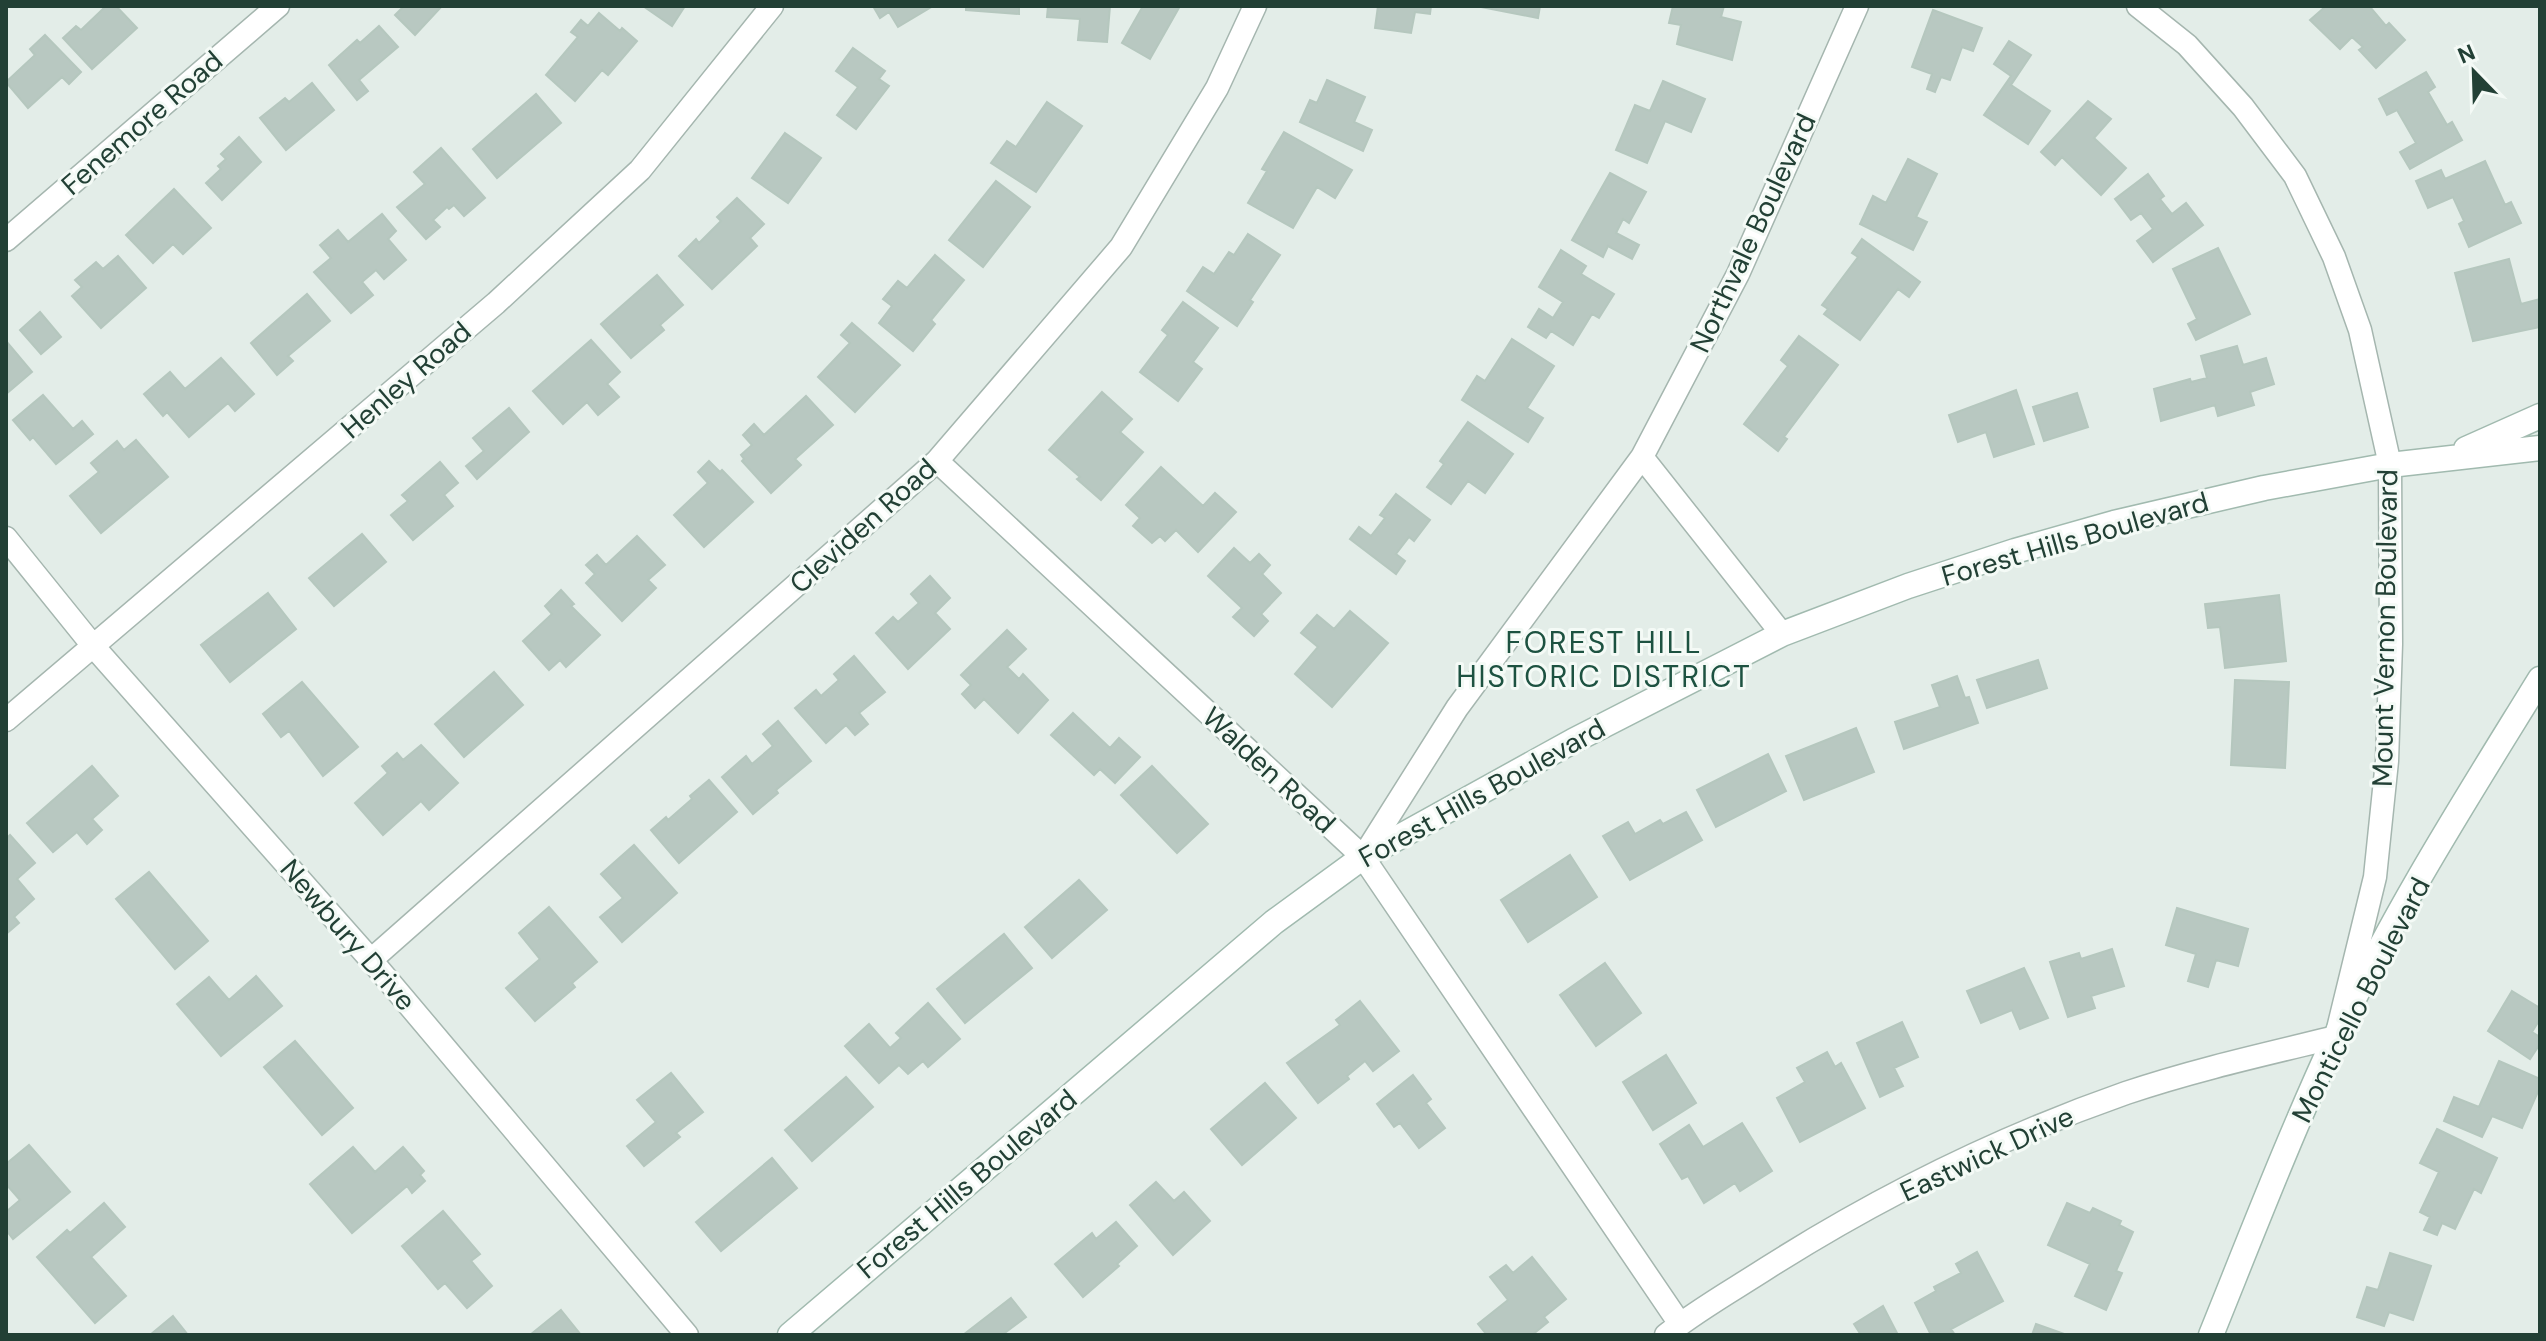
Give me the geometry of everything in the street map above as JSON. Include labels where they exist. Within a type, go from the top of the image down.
[{"type":"street","name":"Fenemore Road","points":[[6,240],[278,6]]},
{"type":"street","name":"Henley Road","points":[[6,720],[496,303],[640,170],[772,6]]},
{"type":"street","name":"Cleviden Road","points":[[371,960],[937,461],[1121,247],[1217,88],[1255,6]]},
{"type":"street","name":"Northvale Boulevard","points":[[1363,857],[1457,708],[1642,457],[1738,274],[1857,6]]},
{"type":"street","name":"Mount Vernon Boulevard","points":[[2138,6],[2187,45],[2243,107],[2295,176],[2334,257],[2360,330],[2390,465],[2391,644],[2387,761],[2375,877],[2336,1037]]},
{"type":"street","name":"Forest Hills Boulevard","points":[[2443,459],[2540,416]]},
{"type":"street","name":"Forest Hills Boulevard","points":[[790,1335],[1274,922],[1363,857],[1573,741],[1782,634],[1908,586],[2085,531],[2264,488],[2390,465],[2540,448]]},
{"type":"street","points":[[1642,457],[1782,634]]},
{"type":"street","name":"Walden Road","points":[[937,461],[1363,857],[1673,1329]]},
{"type":"street","name":"Newbury Drive","points":[[6,538],[94,647],[371,960],[687,1335]]},
{"type":"street","name":"Monticello Boulevard","points":[[2211,1335],[2336,1037],[2391,931],[2468,796],[2540,679]]},
{"type":"street","name":"Eastwick Drive","points":[[1673,1329],[1808,1243],[1943,1169],[2037,1127],[2127,1093],[2336,1037]]},
{"type":"building","points":[[106,6],[116,6],[137,28],[92,69],[63,38],[76,26],[81,30]]},
{"type":"building","points":[[404,6],[442,6],[415,35],[395,15]]},
{"type":"building","points":[[643,6],[685,6],[672,26]]},
{"type":"building","points":[[873,6],[933,6],[898,27],[889,12],[880,18]]},
{"type":"building","points":[[966,6],[1019,6],[1019,14],[966,10]]},
{"type":"building","points":[[1048,6],[1110,6],[1107,42],[1078,40],[1080,19],[1047,17]]},
{"type":"building","points":[[1143,6],[1180,6],[1150,59],[1122,43]]},
{"type":"building","points":[[1378,6],[1431,6],[1430,14],[1415,12],[1411,33],[1375,28]]},
{"type":"building","points":[[1476,6],[1540,6],[1538,18]]},
{"type":"building","points":[[1673,6],[1724,6],[1721,17],[1741,22],[1732,60],[1677,44],[1681,25],[1669,23]]},
{"type":"building","points":[[2326,6],[2372,6],[2386,26],[2389,23],[2405,40],[2376,68],[2359,50],[2363,47],[2352,37],[2340,49],[2310,20]]},
{"type":"building","points":[[1933,10],[1982,28],[1973,51],[1962,47],[1950,80],[1941,77],[1935,92],[1927,89],[1932,74],[1912,67]]},
{"type":"building","points":[[599,13],[637,41],[608,75],[602,70],[575,101],[546,75],[578,37],[571,32],[581,20],[588,26]]},
{"type":"building","points":[[379,26],[398,47],[359,80],[368,91],[357,100],[329,65],[357,40],[360,43]]},
{"type":"building","points":[[45,35],[81,72],[69,84],[62,77],[28,108],[6,82],[35,55],[30,49]]},
{"type":"building","points":[[2009,41],[2031,55],[2011,85],[2050,111],[2028,144],[1984,115],[2011,76],[1994,64]]},
{"type":"building","points":[[853,48],[885,71],[879,79],[889,86],[856,129],[837,115],[858,87],[836,71]]},
{"type":"building","points":[[2426,72],[2435,87],[2428,92],[2447,125],[2452,122],[2462,140],[2410,169],[2400,152],[2416,143],[2397,110],[2387,115],[2379,99]]},
{"type":"building","points":[[1327,80],[1365,97],[1354,122],[1372,130],[1363,151],[1300,122],[1310,100],[1317,103]]},
{"type":"building","points":[[1663,81],[1705,99],[1691,132],[1665,121],[1647,163],[1616,150],[1635,105],[1650,111]]},
{"type":"building","points":[[312,83],[334,110],[286,150],[260,118],[285,98],[289,102]]},
{"type":"building","points":[[536,94],[561,123],[497,178],[473,149]]},
{"type":"building","points":[[2088,101],[2111,119],[2094,138],[2126,168],[2101,195],[2062,157],[2055,165],[2041,152]]},
{"type":"building","points":[[1047,102],[1082,126],[1036,192],[991,163],[1007,141],[1016,147]]},
{"type":"building","points":[[1284,132],[1352,170],[1335,198],[1317,187],[1293,228],[1248,203],[1267,171],[1262,169]]},
{"type":"building","points":[[785,133],[821,158],[788,203],[752,178]]},
{"type":"building","points":[[239,137],[261,162],[222,200],[206,183],[221,169],[218,166],[226,159],[221,154]]},
{"type":"building","points":[[441,148],[485,198],[464,216],[454,205],[449,209],[447,207],[433,220],[440,227],[426,239],[397,207],[425,184],[414,172]]},
{"type":"building","points":[[1908,159],[1937,174],[1916,217],[1927,222],[1913,250],[1860,224],[1873,196],[1886,203]]},
{"type":"building","points":[[2485,161],[2505,205],[2511,202],[2521,223],[2469,247],[2459,224],[2464,221],[2453,197],[2428,208],[2416,181],[2441,170],[2445,179]]},
{"type":"building","points":[[1610,173],[1646,192],[1629,223],[1623,219],[1616,233],[1639,245],[1632,259],[1608,246],[1603,257],[1572,240]]},
{"type":"building","points":[[2148,174],[2164,196],[2160,199],[2172,214],[2186,203],[2203,225],[2153,262],[2137,241],[2153,229],[2141,213],[2131,220],[2115,199]]},
{"type":"building","points":[[996,181],[1030,207],[983,267],[949,240]]},
{"type":"building","points":[[174,189],[211,228],[183,254],[173,244],[153,263],[126,235]]},
{"type":"building","points":[[737,198],[764,224],[750,238],[757,246],[712,289],[679,256],[696,239],[699,243],[721,221],[717,217]]},
{"type":"building","points":[[382,214],[396,231],[388,239],[406,260],[384,279],[376,270],[362,282],[373,295],[351,313],[314,272],[331,258],[320,245],[338,230],[348,242]]},
{"type":"building","points":[[1248,234],[1280,255],[1237,326],[1187,291],[1203,267],[1214,274],[1229,252],[1234,255]]},
{"type":"building","points":[[1862,239],[1920,282],[1909,297],[1898,289],[1860,340],[1824,314],[1828,309],[1822,305],[1858,257],[1852,253]]},
{"type":"building","points":[[2218,248],[2250,314],[2196,340],[2188,324],[2197,319],[2173,269]]},
{"type":"building","points":[[1561,250],[1586,266],[1581,274],[1614,294],[1599,318],[1592,314],[1573,345],[1551,331],[1546,338],[1528,327],[1539,309],[1553,318],[1563,302],[1539,287]]},
{"type":"building","points":[[935,255],[964,280],[931,320],[935,324],[913,351],[879,323],[892,306],[883,299],[898,281],[907,288]]},
{"type":"building","points":[[118,256],[146,288],[101,328],[72,296],[82,287],[75,280],[96,262],[103,269]]},
{"type":"building","points":[[2509,259],[2521,304],[2540,299],[2540,327],[2473,341],[2455,273]]},
{"type":"building","points":[[657,275],[683,305],[660,325],[664,330],[631,358],[601,324]]},
{"type":"building","points":[[307,294],[330,321],[288,356],[293,361],[277,375],[251,343]]},
{"type":"building","points":[[1183,302],[1218,328],[1193,362],[1202,369],[1178,401],[1140,372],[1168,335],[1162,330]]},
{"type":"building","points":[[40,312],[61,337],[41,354],[20,330]]},
{"type":"building","points":[[852,323],[900,365],[855,412],[818,377],[850,343],[841,335]]},
{"type":"building","points":[[1799,336],[1838,365],[1784,437],[1787,439],[1778,451],[1744,424],[1788,366],[1781,360]]},
{"type":"building","points":[[1512,339],[1554,366],[1527,408],[1543,418],[1528,442],[1462,400],[1477,376],[1485,381]]},
{"type":"building","points":[[591,340],[620,372],[607,384],[619,397],[598,415],[587,402],[563,424],[533,391]]},
{"type":"building","points":[[6,341],[32,372],[6,394]]},
{"type":"building","points":[[2237,346],[2243,365],[2266,358],[2274,384],[2250,392],[2254,405],[2218,416],[2215,405],[2161,421],[2154,389],[2190,379],[2191,382],[2207,378],[2201,356]]},
{"type":"building","points":[[221,358],[254,394],[235,411],[228,403],[189,437],[167,412],[163,416],[144,394],[170,372],[185,389]]},
{"type":"building","points":[[2016,390],[2034,444],[1994,457],[1986,432],[1958,442],[1949,415]]},
{"type":"building","points":[[1102,392],[1132,419],[1120,432],[1143,452],[1101,500],[1049,450]]},
{"type":"building","points":[[2077,393],[2088,427],[2044,441],[2033,407]]},
{"type":"building","points":[[43,395],[73,429],[82,421],[93,434],[56,464],[33,437],[30,440],[13,420]]},
{"type":"building","points":[[806,396],[833,425],[795,459],[801,465],[771,493],[742,461],[741,455],[752,445],[743,435],[754,424],[764,435]]},
{"type":"building","points":[[509,408],[529,432],[477,479],[466,466],[484,451],[473,438]]},
{"type":"building","points":[[1468,422],[1513,454],[1485,493],[1468,481],[1451,504],[1427,487],[1444,464],[1440,461]]},
{"type":"building","points":[[136,440],[168,477],[101,533],[70,496],[99,472],[91,463],[117,441],[124,450]]},
{"type":"building","points":[[709,461],[753,502],[704,547],[674,515],[708,483],[698,472]]},
{"type":"building","points":[[440,462],[458,483],[444,495],[453,506],[413,540],[391,515],[408,501],[402,495]]},
{"type":"building","points":[[1161,467],[1203,506],[1215,493],[1236,512],[1198,552],[1176,530],[1165,541],[1160,536],[1152,543],[1133,526],[1140,518],[1126,505]]},
{"type":"building","points":[[1396,494],[1430,520],[1414,541],[1409,537],[1396,554],[1405,561],[1396,574],[1350,539],[1359,527],[1371,536],[1385,518],[1380,515]]},
{"type":"building","points":[[362,534],[386,562],[334,606],[309,578]]},
{"type":"building","points":[[637,536],[665,565],[648,580],[656,588],[622,621],[586,583],[595,574],[586,565],[597,555],[606,565]]},
{"type":"building","points":[[1234,548],[1250,563],[1259,554],[1270,565],[1262,574],[1281,593],[1261,614],[1268,621],[1254,636],[1233,617],[1242,608],[1208,576]]},
{"type":"building","points":[[930,576],[950,598],[935,613],[950,629],[908,669],[876,633],[893,617],[898,622],[919,603],[911,594]]},
{"type":"building","points":[[561,590],[574,604],[571,606],[600,635],[566,667],[560,660],[549,670],[523,641],[552,614],[545,606]]},
{"type":"building","points":[[268,593],[296,629],[230,682],[201,645]]},
{"type":"building","points":[[2279,595],[2286,661],[2225,668],[2220,627],[2208,628],[2205,604]]},
{"type":"building","points":[[1350,611],[1388,643],[1332,707],[1295,674],[1318,647],[1301,633],[1317,615],[1334,629]]},
{"type":"building","points":[[1007,630],[1026,649],[1007,667],[1019,679],[1023,674],[1048,700],[1018,733],[984,699],[975,708],[962,694],[971,685],[961,675]]},
{"type":"building","points":[[854,656],[885,692],[859,713],[868,724],[855,735],[846,725],[826,743],[795,708],[816,690],[821,696],[839,680],[834,674]]},
{"type":"building","points":[[2038,660],[2047,688],[1987,708],[1977,680]]},
{"type":"building","points":[[494,672],[523,705],[464,757],[435,724]]},
{"type":"building","points":[[1957,676],[1978,723],[1904,749],[1895,722],[1940,707],[1932,685]]},
{"type":"building","points":[[2235,680],[2289,682],[2285,768],[2231,765]]},
{"type":"building","points":[[302,682],[358,747],[323,776],[289,731],[281,737],[263,714]]},
{"type":"building","points":[[1073,713],[1110,748],[1119,738],[1140,757],[1115,783],[1100,769],[1094,775],[1051,735]]},
{"type":"building","points":[[778,721],[811,761],[753,814],[722,777],[746,756],[752,764],[773,746],[763,734]]},
{"type":"building","points":[[1856,728],[1874,772],[1804,800],[1786,756]]},
{"type":"building","points":[[421,745],[458,783],[429,810],[421,801],[383,835],[355,803],[388,773],[382,766],[397,753],[403,760]]},
{"type":"building","points":[[1768,754],[1786,791],[1716,827],[1697,790]]},
{"type":"building","points":[[92,766],[118,796],[92,819],[102,830],[87,844],[77,832],[53,852],[27,823]]},
{"type":"building","points":[[1152,766],[1208,824],[1177,853],[1121,795]]},
{"type":"building","points":[[709,780],[737,812],[679,863],[651,830],[666,817],[668,820]]},
{"type":"building","points":[[1686,812],[1702,840],[1630,880],[1603,836],[1628,822],[1635,834],[1660,820],[1663,824]]},
{"type":"building","points":[[10,835],[35,863],[17,879],[34,899],[14,917],[19,923],[6,934],[6,839]]},
{"type":"building","points":[[634,845],[677,893],[622,942],[600,917],[623,898],[601,874]]},
{"type":"building","points":[[1570,855],[1597,897],[1528,942],[1501,900]]},
{"type":"building","points":[[149,872],[208,941],[175,969],[116,899]]},
{"type":"building","points":[[1079,880],[1107,910],[1052,958],[1025,927]]},
{"type":"building","points":[[549,907],[597,962],[572,983],[575,987],[535,1021],[506,988],[540,959],[519,933]]},
{"type":"building","points":[[2177,908],[2248,929],[2238,966],[2216,960],[2208,987],[2188,981],[2196,954],[2166,945]]},
{"type":"building","points":[[1004,934],[1032,968],[965,1023],[937,989]]},
{"type":"building","points":[[2112,949],[2124,986],[2091,996],[2095,1008],[2068,1017],[2050,962],[2079,953],[2081,959]]},
{"type":"building","points":[[1605,963],[1641,1013],[1596,1046],[1560,995]]},
{"type":"building","points":[[2024,968],[2048,1018],[2020,1029],[2012,1010],[1981,1023],[1967,991]]},
{"type":"building","points":[[256,976],[282,1006],[221,1056],[177,1004],[209,977],[229,1000]]},
{"type":"building","points":[[2512,991],[2540,1008],[2540,1019],[2532,1032],[2540,1037],[2540,1044],[2530,1059],[2488,1031]]},
{"type":"building","points":[[1360,1001],[1399,1051],[1373,1071],[1365,1061],[1347,1076],[1349,1079],[1318,1103],[1287,1063],[1340,1025],[1336,1020]]},
{"type":"building","points":[[928,1003],[960,1039],[928,1067],[923,1061],[908,1074],[899,1065],[879,1083],[845,1046],[869,1024],[890,1048],[901,1038],[896,1033]]},
{"type":"building","points":[[1902,1022],[1918,1057],[1894,1068],[1903,1086],[1880,1097],[1857,1043]]},
{"type":"building","points":[[295,1041],[353,1108],[322,1135],[264,1067]]},
{"type":"building","points":[[1827,1052],[1835,1067],[1841,1063],[1865,1108],[1800,1142],[1777,1098],[1805,1082],[1797,1068]]},
{"type":"building","points":[[1666,1055],[1696,1103],[1653,1130],[1623,1082]]},
{"type":"building","points":[[2499,1061],[2540,1079],[2540,1087],[2522,1128],[2492,1116],[2482,1137],[2444,1121],[2454,1097],[2479,1107]]},
{"type":"building","points":[[671,1073],[703,1112],[676,1133],[680,1137],[644,1166],[627,1146],[656,1122],[637,1100]]},
{"type":"building","points":[[1413,1075],[1431,1099],[1426,1103],[1445,1128],[1419,1148],[1400,1123],[1394,1127],[1377,1104]]},
{"type":"building","points":[[846,1077],[873,1107],[812,1161],[785,1130]]},
{"type":"building","points":[[1265,1083],[1296,1118],[1242,1165],[1211,1129]]},
{"type":"building","points":[[1742,1123],[1772,1171],[1740,1191],[1735,1183],[1704,1203],[1688,1176],[1682,1179],[1660,1144],[1689,1125],[1703,1147]]},
{"type":"building","points":[[2437,1129],[2497,1158],[2481,1193],[2474,1189],[2455,1229],[2442,1223],[2437,1235],[2424,1230],[2430,1217],[2420,1212],[2439,1172],[2420,1163]]},
{"type":"building","points":[[29,1145],[70,1192],[13,1239],[6,1230],[6,1212],[20,1200],[6,1184],[6,1164]]},
{"type":"building","points":[[353,1147],[375,1172],[403,1147],[424,1171],[420,1175],[425,1181],[412,1193],[407,1186],[352,1233],[310,1184]]},
{"type":"building","points":[[772,1158],[797,1188],[721,1251],[696,1222]]},
{"type":"building","points":[[1156,1182],[1174,1201],[1184,1192],[1210,1221],[1173,1255],[1130,1205]]},
{"type":"building","points":[[104,1203],[125,1227],[91,1257],[126,1296],[95,1323],[37,1257]]},
{"type":"building","points":[[2067,1203],[2090,1213],[2093,1208],[2121,1221],[2119,1225],[2133,1232],[2116,1271],[2122,1273],[2106,1310],[2075,1296],[2090,1264],[2048,1245]]},
{"type":"building","points":[[443,1211],[480,1254],[471,1261],[492,1286],[467,1308],[445,1283],[438,1289],[402,1246]]},
{"type":"building","points":[[1116,1222],[1137,1246],[1083,1297],[1055,1264],[1092,1233],[1096,1239]]},
{"type":"building","points":[[1977,1252],[2003,1301],[1951,1329],[1955,1335],[1931,1335],[1915,1303],[1936,1291],[1934,1287],[1961,1273],[1956,1264]]},
{"type":"building","points":[[2390,1253],[2431,1266],[2413,1320],[2389,1312],[2384,1326],[2357,1317],[2367,1287],[2378,1290]]},
{"type":"building","points":[[1532,1257],[1566,1299],[1544,1317],[1548,1322],[1532,1335],[1487,1335],[1478,1324],[1508,1300],[1490,1277],[1506,1265],[1513,1273]]},
{"type":"building","points":[[1011,1298],[1026,1317],[1002,1335],[963,1335]]},
{"type":"building","points":[[1883,1306],[1898,1335],[1861,1335],[1854,1324]]},
{"type":"building","points":[[561,1310],[581,1335],[530,1335]]},
{"type":"building","points":[[173,1316],[188,1335],[150,1335]]},
{"type":"building","points":[[2036,1324],[2067,1335],[2032,1335]]},
{"type":"district","name":"FOREST HILL HISTORIC DISTRICT","points":[[1604,659]]}]
